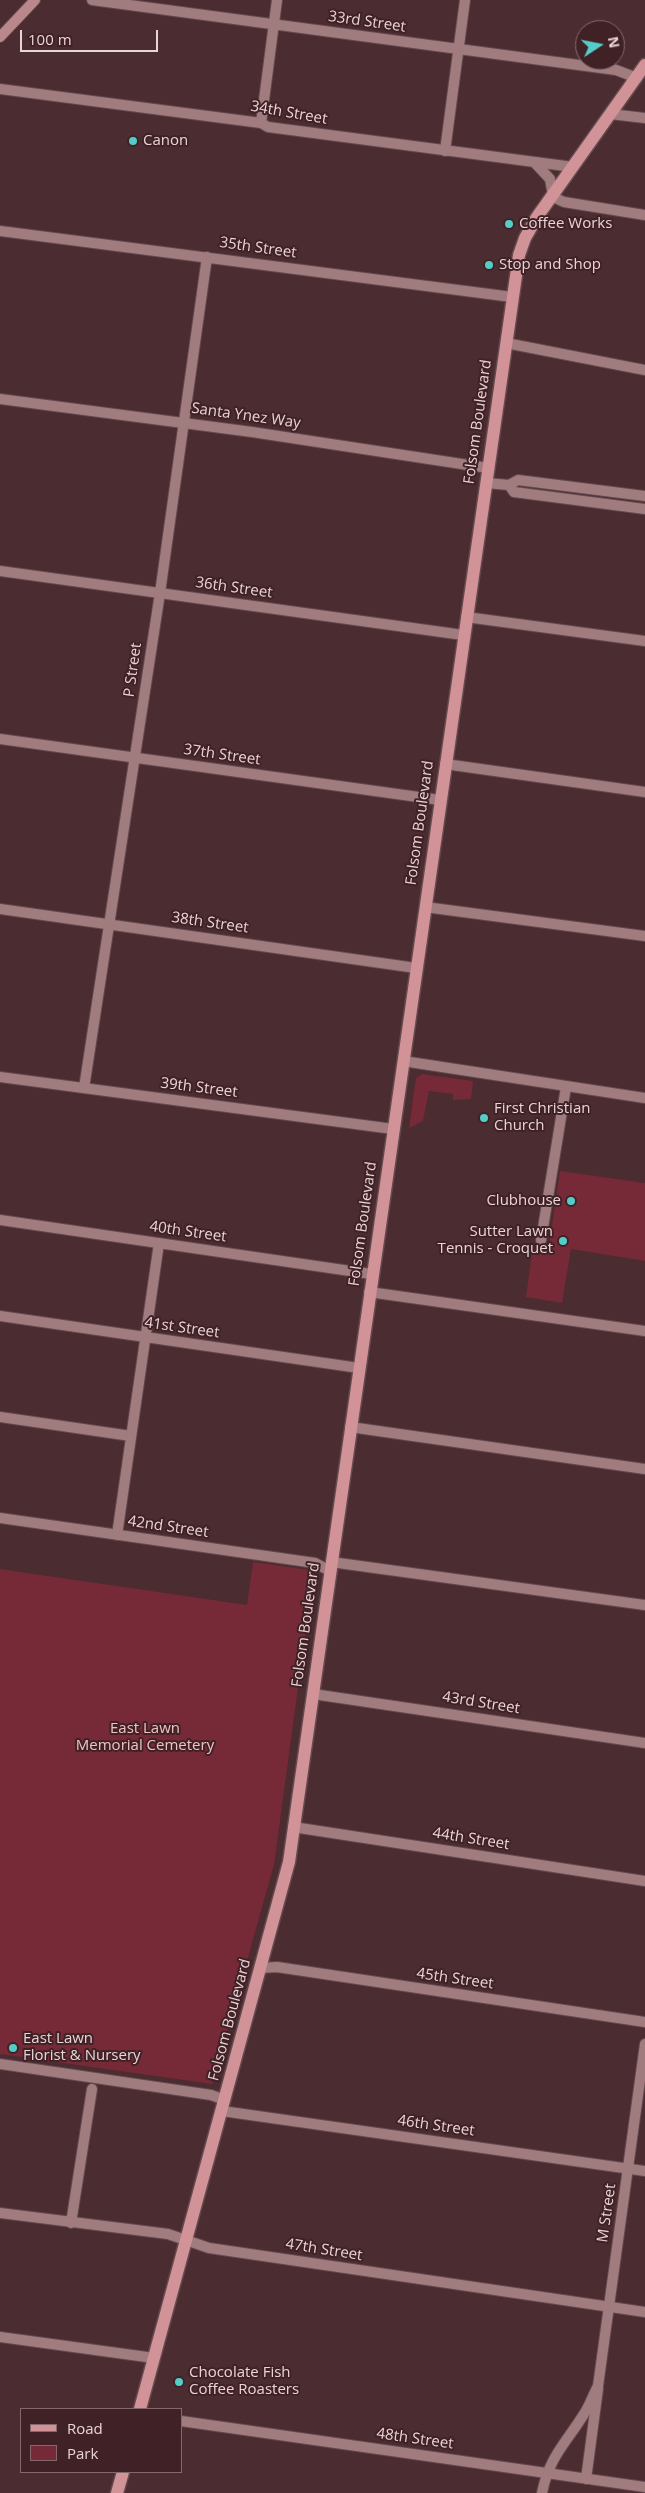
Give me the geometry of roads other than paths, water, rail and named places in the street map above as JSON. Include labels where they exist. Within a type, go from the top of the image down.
[{"type":"main road","points":[[0,37],[35,0]]},
{"type":"main road","name":"Folsom Boulevard","points":[[140,2408],[284,1884],[360,1368],[369,1292],[512,296],[521,246],[538,217],[645,66]]},
{"type":"main road","points":[[117,2493],[123,2473]]},
{"type":"street","name":"33rd Street","points":[[92,0],[616,70],[636,78]]},
{"type":"street","points":[[262,122],[277,0]]},
{"type":"street","points":[[445,150],[465,0]]},
{"type":"street","name":"34th Street","points":[[0,89],[262,122],[268,127],[573,167]]},
{"type":"street","points":[[610,114],[645,118]]},
{"type":"street","points":[[534,162],[550,179],[553,197],[564,202],[645,215]]},
{"type":"street","name":"35th Street","points":[[0,231],[512,296]]},
{"type":"street","name":"P Street","points":[[84,1088],[94,1008],[110,924],[160,593],[207,256]]},
{"type":"street","points":[[506,343],[645,370]]},
{"type":"street","name":"Santa Ynez Way","points":[[0,400],[183,422],[488,468]]},
{"type":"street","points":[[486,482],[509,485],[518,480],[645,496]]},
{"type":"street","points":[[509,485],[514,492],[645,509]]},
{"type":"street","points":[[569,498],[571,486]]},
{"type":"street","name":"36th Street","points":[[0,570],[463,635]]},
{"type":"street","points":[[466,617],[645,641]]},
{"type":"street","name":"37th Street","points":[[0,739],[440,800]]},
{"type":"street","points":[[445,764],[645,792]]},
{"type":"street","points":[[425,907],[645,936]]},
{"type":"street","name":"38th Street","points":[[0,909],[416,968]]},
{"type":"street","points":[[402,1061],[645,1098]]},
{"type":"street","name":"39th Street","points":[[0,1077],[393,1129]]},
{"type":"street","points":[[541,1240],[566,1087]]},
{"type":"street","name":"40th Street","points":[[0,1220],[372,1274]]},
{"type":"street","points":[[117,1535],[159,1243]]},
{"type":"street","points":[[369,1292],[645,1331]]},
{"type":"street","name":"41st Street","points":[[0,1316],[360,1368]]},
{"type":"street","points":[[0,1417],[131,1436]]},
{"type":"street","points":[[350,1427],[645,1469]]},
{"type":"street","name":"42nd Street","points":[[0,1518],[330,1566],[645,1605]]},
{"type":"street","name":"43rd Street","points":[[313,1694],[645,1743]]},
{"type":"street","name":"44th Street","points":[[293,1827],[645,1880]]},
{"type":"street","name":"45th Street","points":[[261,1968],[277,1967],[645,2022]]},
{"type":"street","name":"M Street","points":[[586,2479],[645,2044]]},
{"type":"street","name":"46th Street","points":[[0,2064],[211,2095],[223,2105],[645,2171]]},
{"type":"street","points":[[70,2223],[92,2089]]},
{"type":"street","name":"47th Street","points":[[0,2214],[168,2234],[209,2248],[645,2312]]},
{"type":"street","points":[[0,2337],[154,2358]]},
{"type":"street","name":"M Street","points":[[542,2493],[547,2473],[557,2452],[584,2414],[598,2386]]},
{"type":"street","name":"48th Street","points":[[182,2421],[645,2487]]},
{"type":"place","name":"Canon","points":[[133,141]]},
{"type":"place","name":"Coffee Works","points":[[509,224]]},
{"type":"place","name":"Stop and Shop","points":[[489,265]]},
{"type":"place","name":"First Christian Church","points":[[484,1118]]},
{"type":"place","name":"Clubhouse","points":[[571,1201]]},
{"type":"place","name":"Sutter Lawn Tennis - Croquet","points":[[563,1241]]},
{"type":"place","name":"East Lawn Florist & Nursery","points":[[13,2048]]},
{"type":"place","name":"Chocolate Fish Coffee Roasters","points":[[179,2382]]},
{"type":"park label","name":"East Lawn Memorial Cemetery","points":[[145,1738]]}]
